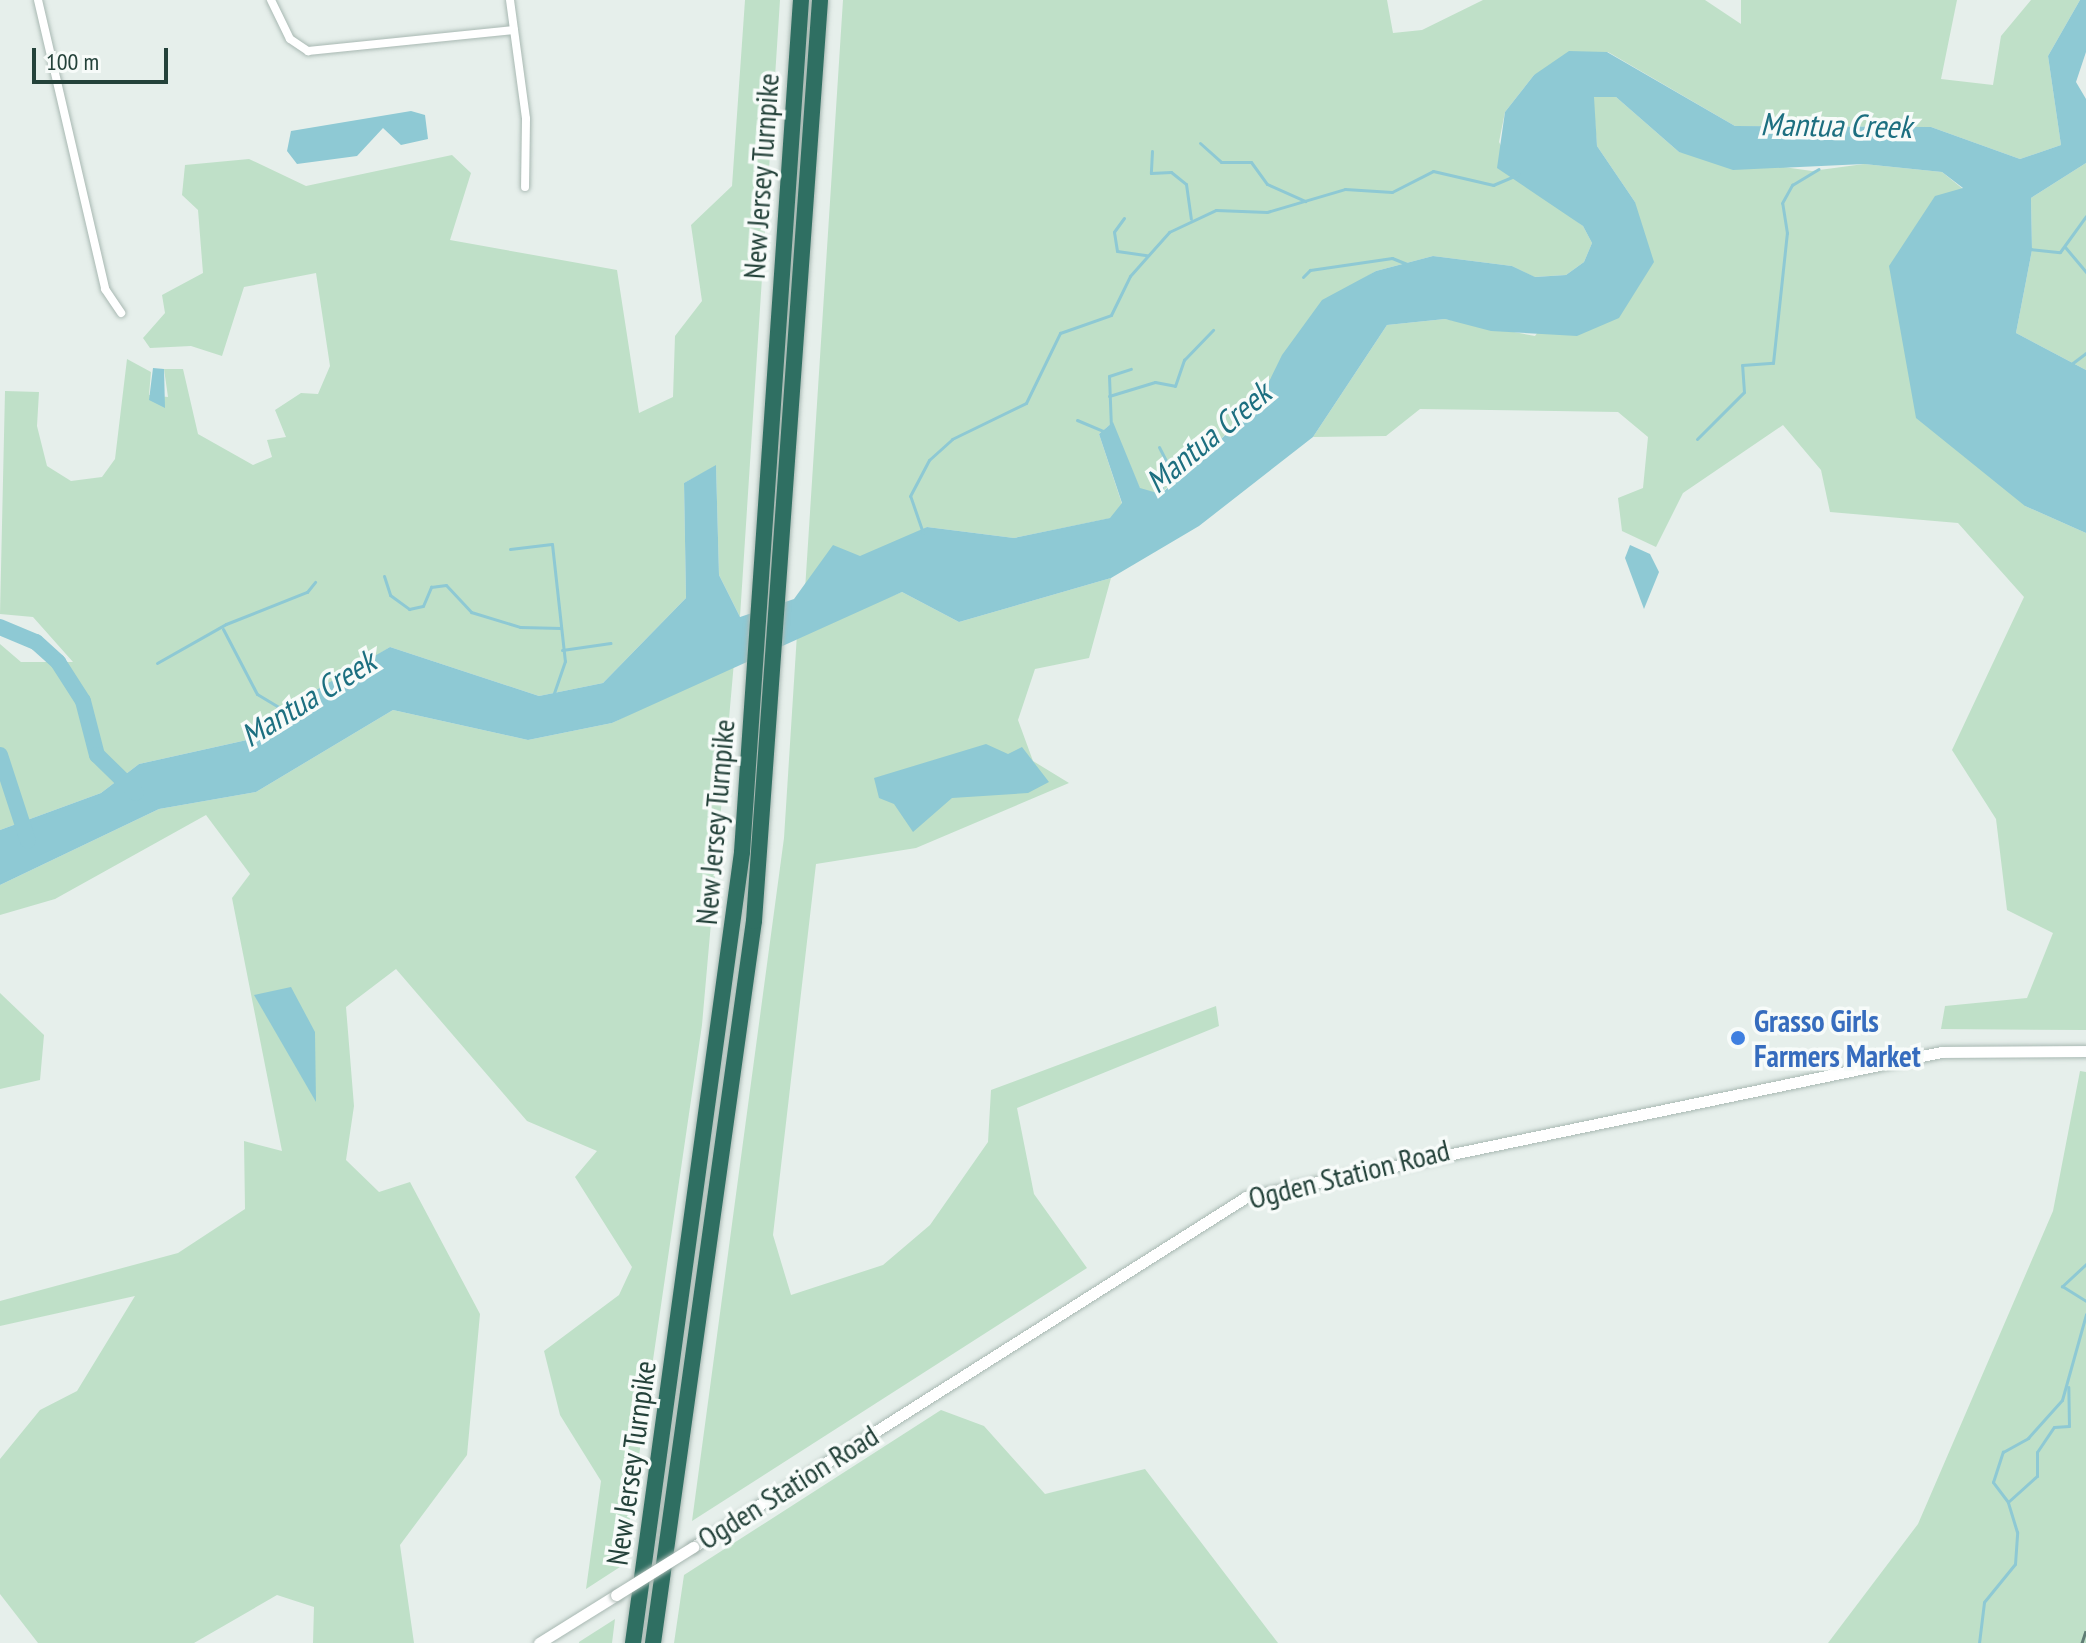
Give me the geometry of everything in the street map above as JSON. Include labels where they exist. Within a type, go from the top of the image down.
[{"type":"highway","name":"New Jersey Turnpike","points":[[633,1643],[730,964],[756,671],[801,0]]},
{"type":"highway","name":"New Jersey Turnpike","points":[[653,1643],[744,1000],[774,666],[820,0]]},
{"type":"street","points":[[38,0],[105,289],[121,313]]},
{"type":"street","points":[[271,0],[290,39],[317,52],[514,30]]},
{"type":"street","points":[[510,0],[526,119],[525,187]]},
{"type":"street","name":"Ogden Station Road","points":[[539,1643],[1246,1197],[1930,1054],[2086,1051]]},
{"type":"green space","points":[[745,0],[780,0],[740,617],[719,575],[716,466],[684,483],[686,598],[603,683],[539,696],[390,647],[278,717],[274,734],[139,764],[101,793],[0,830],[0,644],[21,662],[73,662],[33,617],[0,614],[5,391],[39,392],[37,426],[47,466],[71,481],[102,477],[115,459],[127,359],[151,372],[149,395],[168,397],[164,369],[183,369],[198,434],[253,465],[272,457],[267,440],[286,437],[275,410],[301,393],[318,394],[330,366],[316,273],[244,287],[222,356],[191,346],[150,348],[143,338],[165,313],[162,295],[203,273],[198,210],[182,195],[185,165],[249,159],[306,186],[452,155],[471,173],[450,240],[617,270],[639,413],[673,397],[675,336],[702,301],[691,225],[732,186]]},
{"type":"green space","points":[[843,0],[1387,0],[1393,33],[1422,30],[1483,0],[1705,0],[1741,24],[1741,0],[1957,0],[1941,79],[1993,85],[2001,36],[2031,0],[2080,0],[2048,56],[2061,145],[2020,159],[1931,127],[1735,126],[1608,52],[1534,75],[1505,112],[1499,142],[1517,176],[1583,226],[1592,243],[1584,262],[1566,275],[1534,277],[1512,266],[1433,256],[1376,271],[1351,286],[1257,406],[1160,494],[1140,489],[1112,423],[1099,434],[1122,504],[1111,518],[1014,538],[927,527],[805,590]]},
{"type":"green space","points":[[1593,97],[1616,97],[1679,152],[1812,171],[1864,164],[1942,172],[1963,189],[2025,506],[2086,533],[2086,1030],[1941,1029],[1945,1006],[2027,998],[2053,933],[2007,910],[1996,819],[1952,750],[2024,597],[1958,523],[1830,512],[1821,470],[1783,425],[1683,493],[1656,547],[1622,531],[1618,498],[1643,488],[1648,437],[1618,412],[1420,409],[1386,436],[1313,437],[1387,325],[1445,319],[1535,336],[1635,202],[1597,146]]},
{"type":"green space","points":[[2086,163],[2086,370],[2016,333],[2032,250],[2031,198]]},
{"type":"green space","points":[[1111,578],[1089,658],[1035,669],[1018,720],[1033,761],[1069,783],[916,848],[816,864],[773,1235],[791,1295],[883,1265],[930,1225],[988,1142],[991,1090],[1216,1006],[1219,1026],[1017,1108],[1034,1194],[1087,1268],[692,1521],[784,838],[797,634],[902,592],[959,622]]},
{"type":"green space","points":[[734,662],[702,1025],[623,1565],[586,1589],[601,1481],[560,1415],[544,1351],[619,1295],[632,1267],[575,1177],[597,1151],[527,1121],[396,969],[346,1007],[354,1106],[346,1160],[379,1192],[410,1182],[480,1314],[467,1455],[400,1545],[414,1643],[313,1643],[314,1607],[277,1595],[194,1643],[38,1643],[0,1594],[0,1459],[40,1410],[77,1391],[135,1296],[0,1326],[0,1301],[178,1253],[245,1209],[244,1141],[282,1151],[232,898],[250,874],[206,815],[55,899],[0,915],[0,885],[159,809],[256,792],[393,710],[528,740],[612,723]]},
{"type":"green space","points":[[0,993],[44,1035],[40,1080],[0,1089]]},
{"type":"green space","points":[[2080,1071],[2086,1072],[2086,1643],[1828,1643],[1918,1524],[2053,1211]]},
{"type":"green space","points":[[941,1410],[984,1426],[1045,1494],[1145,1469],[1278,1643],[674,1643],[684,1575]]},
{"type":"green space","points":[[615,1619],[612,1643],[579,1643],[579,1642]]},
{"type":"water","points":[[2080,0],[2086,0],[2086,52],[2076,82],[2086,99],[2086,163],[2031,198],[2032,250],[2016,333],[2086,370],[2086,533],[2025,506],[1916,418],[1889,266],[1935,196],[1963,188],[1942,172],[1864,164],[1733,170],[1679,152],[1616,97],[1594,97],[1597,146],[1635,202],[1654,262],[1619,318],[1577,336],[1491,331],[1445,319],[1387,325],[1313,437],[1199,526],[1111,578],[959,622],[902,592],[612,723],[528,740],[393,710],[256,792],[159,809],[0,885],[0,830],[101,793],[139,764],[274,734],[287,707],[390,647],[539,696],[603,683],[686,598],[684,483],[716,465],[719,575],[740,617],[794,599],[833,545],[860,556],[927,527],[1014,538],[1110,518],[1122,503],[1099,434],[1113,422],[1140,488],[1161,494],[1257,406],[1282,355],[1322,300],[1376,271],[1433,256],[1512,266],[1535,277],[1566,275],[1584,262],[1592,243],[1583,226],[1497,168],[1505,112],[1534,75],[1569,51],[1607,52],[1735,126],[1931,127],[2020,159],[2061,145],[2048,56]]},
{"type":"water","points":[[411,111],[425,115],[428,139],[401,145],[383,128],[357,156],[297,164],[287,151],[291,131]]},
{"type":"water","points":[[153,368],[164,369],[165,408],[149,400]]},
{"type":"water","points":[[1630,545],[1650,554],[1659,572],[1644,609],[1625,558]]},
{"type":"water","points":[[986,744],[1008,754],[1022,747],[1049,782],[1028,793],[952,798],[913,832],[894,804],[879,798],[874,778]]},
{"type":"water","points":[[291,987],[315,1032],[316,1102],[254,995]]},
{"type":"waterway","points":[[1200,143],[1221,162],[1251,162],[1267,184],[1305,201]]},
{"type":"waterway","points":[[1152,151],[1151,173],[1171,172],[1186,184],[1191,219]]},
{"type":"waterway","points":[[1697,439],[1744,392],[1742,365],[1773,363],[1787,233],[1782,203],[1792,185],[1819,169]]},
{"type":"waterway","points":[[923,533],[910,496],[929,460],[952,439],[1026,403],[1060,333],[1111,315],[1130,276],[1169,232],[1216,210],[1267,212],[1345,189],[1392,192],[1433,171],[1493,185],[1519,174]]},
{"type":"waterway","points":[[2030,249],[2060,252],[2086,216]]},
{"type":"waterway","points":[[1124,218],[1114,232],[1117,251],[1147,255]]},
{"type":"waterway","points":[[2065,247],[2086,272]]},
{"type":"waterway","points":[[1303,277],[1310,270],[1392,258],[1409,265]]},
{"type":"waterway","points":[[1109,396],[1155,382],[1175,386],[1184,360],[1213,330]]},
{"type":"waterway","points":[[2070,365],[2086,353]]},
{"type":"waterway","points":[[1111,428],[1109,376],[1131,369]]},
{"type":"waterway","points":[[1077,420],[1103,431]]},
{"type":"waterway","points":[[1159,447],[1166,461],[1160,497]]},
{"type":"waterway","points":[[510,549],[552,544],[565,661],[554,693]]},
{"type":"waterway","points":[[384,576],[390,595],[409,609],[423,606],[431,587],[446,585],[471,612],[520,627],[561,628]]},
{"type":"waterway","points":[[157,663],[226,624],[307,592],[315,582]]},
{"type":"waterway","name":"Mantua Creek","points":[[0,627],[36,642],[58,662],[83,701],[97,755],[136,793]]},
{"type":"waterway","points":[[223,629],[257,694],[285,711]]},
{"type":"waterway","points":[[562,650],[611,643]]},
{"type":"waterway","name":"Mantua Creek","points":[[0,755],[28,841]]},
{"type":"waterway","points":[[2086,1264],[2062,1286],[2086,1301]]},
{"type":"waterway","points":[[2008,1502],[1993,1482],[2003,1452],[2028,1438],[2062,1400],[2086,1314]]},
{"type":"waterway","points":[[1979,1643],[1984,1602],[2015,1564],[2017,1532],[2008,1502],[2037,1476],[2037,1452],[2054,1427],[2069,1426],[2068,1387]]},
{"type":"railway","points":[[2082,1643],[2086,1631]]},
{"type":"place","name":"Grasso Girls Farmers Market","points":[[1738,1038]]}]
